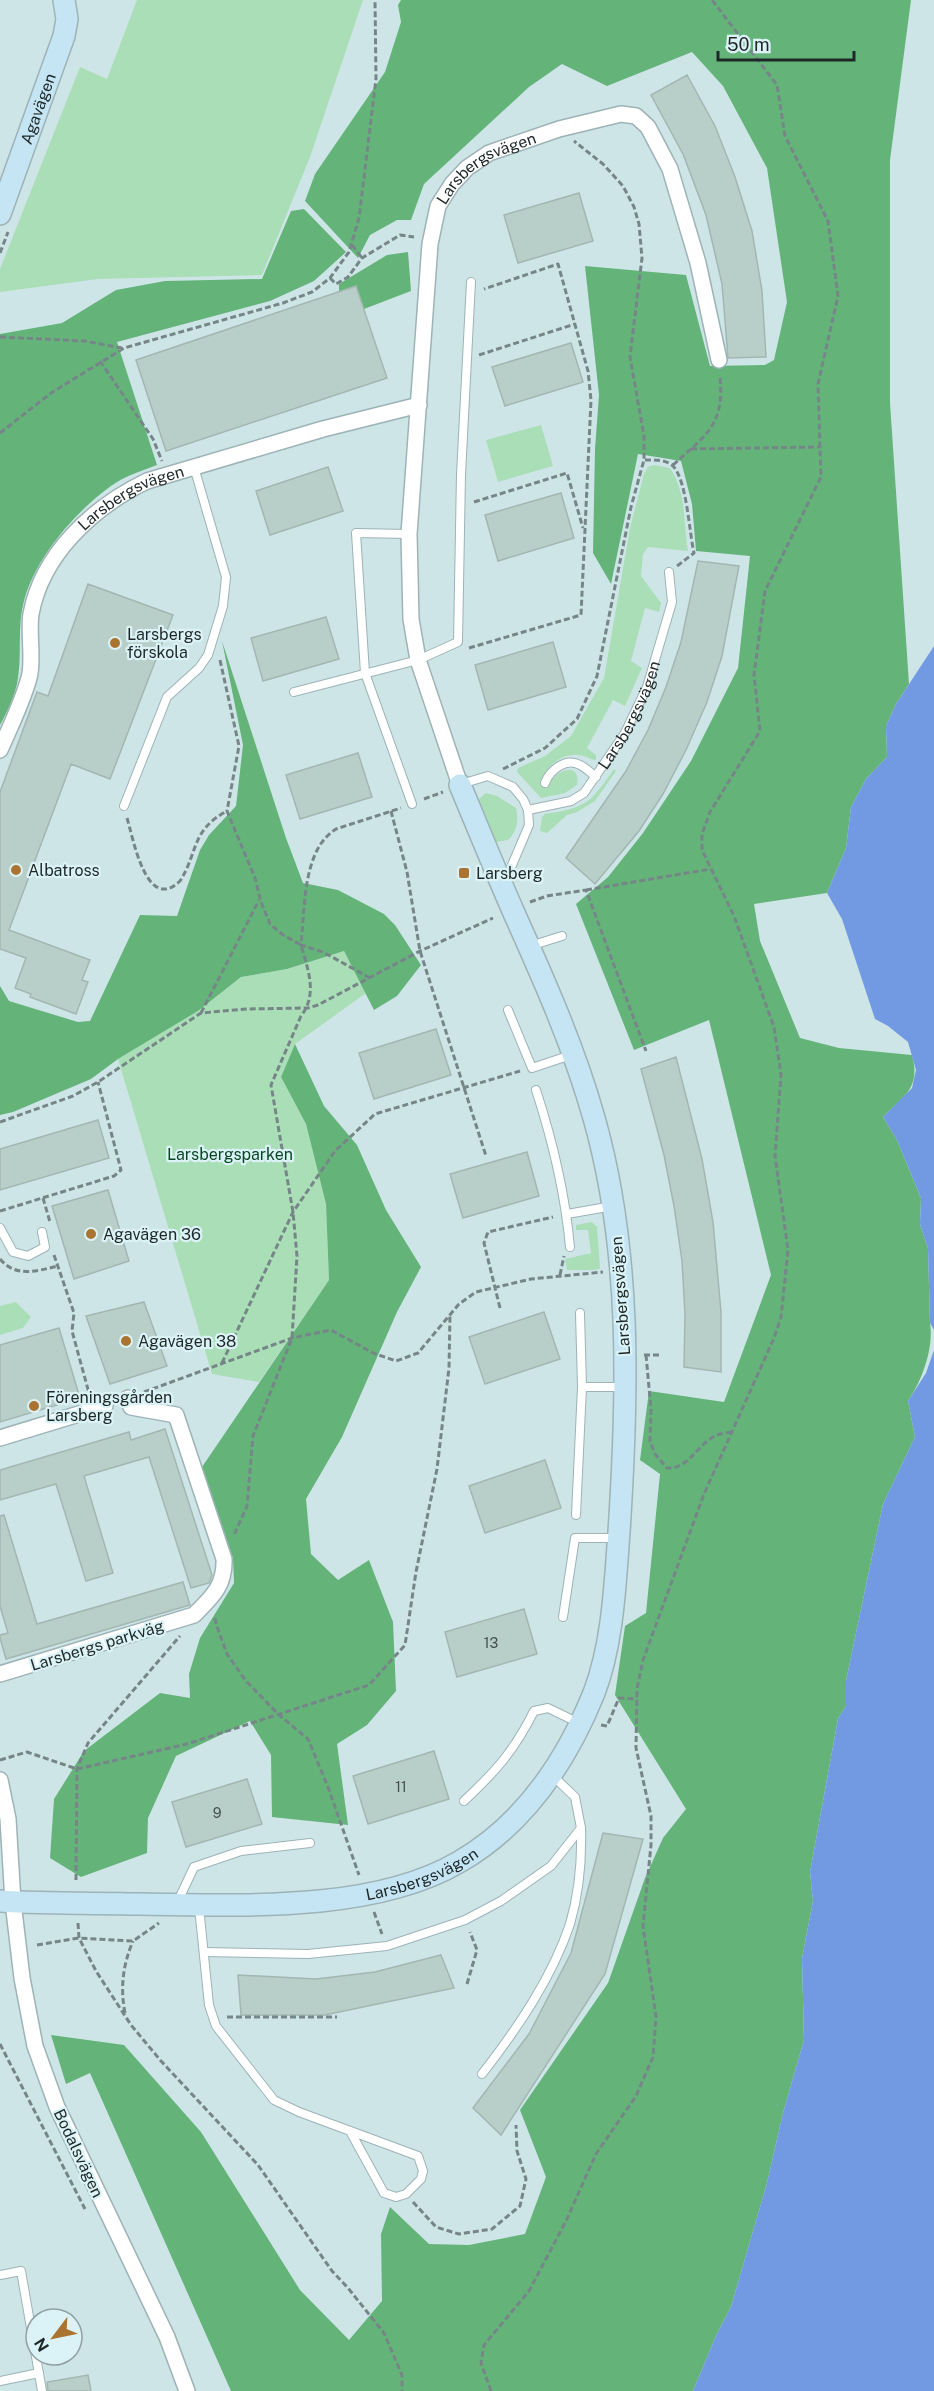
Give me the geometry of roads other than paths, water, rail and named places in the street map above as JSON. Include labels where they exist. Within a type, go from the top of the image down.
[{"type":"street","name":"Agavägen","points":[[0,214],[63,36],[67,19],[64,0]]},
{"type":"street","name":"Larsbergsvägen","points":[[7,1901],[240,1905],[316,1900],[407,1885],[459,1863],[508,1827],[527,1808],[552,1775],[580,1724],[595,1690],[606,1650],[614,1591],[624,1465],[624,1296],[613,1206],[595,1122],[574,1054],[460,785],[418,660],[411,619],[409,534],[429,244],[438,206],[452,184],[467,168],[489,153],[559,129],[621,114],[636,116],[648,127],[670,169],[698,263],[719,360]]},
{"type":"street","name":"Larsbergsvägen","points":[[0,750],[30,676],[31,617],[42,579],[51,563],[68,542],[101,508],[128,490],[167,475],[323,429],[419,405]]},
{"type":"street","name":"Larsbergs parkväg","points":[[0,1674],[194,1615],[214,1595],[225,1573],[224,1559],[176,1415],[132,1407],[128,1398]]},
{"type":"street","points":[[0,1438],[99,1408]]},
{"type":"street","name":"Bodalsvägen","points":[[0,1780],[8,1819],[7,1901],[35,2046],[62,2117],[167,2337],[187,2391]]},
{"type":"lane","points":[[294,692],[418,660],[458,642],[460,506],[471,282]]},
{"type":"lane","points":[[124,806],[166,697],[199,668],[208,655],[223,606],[226,577],[194,467]]},
{"type":"lane","points":[[409,534],[356,533],[365,674],[412,804]]},
{"type":"lane","name":"Larsbergsvägen","points":[[528,810],[571,801],[584,794],[625,733],[647,687],[672,602],[669,572]]},
{"type":"lane","points":[[545,783],[555,768],[567,762],[580,764],[596,777]]},
{"type":"lane","points":[[460,785],[488,776],[513,787],[523,799],[528,810],[529,825],[503,887]]},
{"type":"lane","points":[[529,946],[562,936]]},
{"type":"lane","points":[[508,1010],[532,1068],[574,1054]]},
{"type":"lane","points":[[536,1090],[552,1139],[567,1214],[570,1247]]},
{"type":"lane","points":[[567,1214],[613,1206]]},
{"type":"lane","points":[[0,1228],[13,1252],[28,1256],[45,1247],[42,1232]]},
{"type":"lane","points":[[576,1515],[582,1387],[580,1313]]},
{"type":"lane","points":[[582,1387],[625,1387]]},
{"type":"lane","points":[[563,1617],[575,1538],[618,1539]]},
{"type":"lane","points":[[464,1801],[500,1765],[520,1740],[534,1711],[548,1708],[580,1724]]},
{"type":"lane","points":[[483,2074],[516,2029],[554,1962],[570,1923],[582,1861],[581,1828],[575,1797],[552,1775]]},
{"type":"lane","points":[[204,1952],[308,1954],[387,1946],[465,1920],[501,1901],[551,1866],[581,1828]]},
{"type":"lane","points":[[177,1904],[194,1867],[241,1851],[310,1843]]},
{"type":"lane","points":[[199,1905],[209,2005],[216,2026],[274,2100],[418,2156],[423,2171],[421,2179],[406,2194],[396,2197],[384,2193],[350,2131]]},
{"type":"lane","points":[[0,2275],[21,2271],[42,2391]]},
{"type":"lane","points":[[0,2381],[39,2373]]},
{"type":"water","points":[[934,646],[934,1330],[930,1323],[928,1249],[920,1224],[921,1198],[897,1140],[883,1117],[912,1088],[916,1070],[908,1042],[875,1019],[842,919],[827,893],[846,848],[851,807],[866,779],[887,757],[886,726],[896,704]]},
{"type":"water","points":[[934,1350],[934,2391],[693,2391],[731,2307],[767,2183],[783,2113],[804,2040],[802,1958],[813,1901],[810,1872],[838,1719],[846,1706],[846,1681],[883,1504],[915,1437],[908,1401],[926,1373]]},
{"type":"place","name":"Larsbergs förskola","points":[[115,643]]},
{"type":"place","name":"Albatross","points":[[16,870]]},
{"type":"place","name":"Larsberg","points":[[464,873]]},
{"type":"place","name":"Agavägen 36","points":[[91,1234]]},
{"type":"place","name":"Agavägen 38","points":[[126,1341]]},
{"type":"place","name":"Föreningsgården Larsberg","points":[[34,1406]]},
{"type":"park label","name":"Larsbergsparken","points":[[230,1154]]}]
